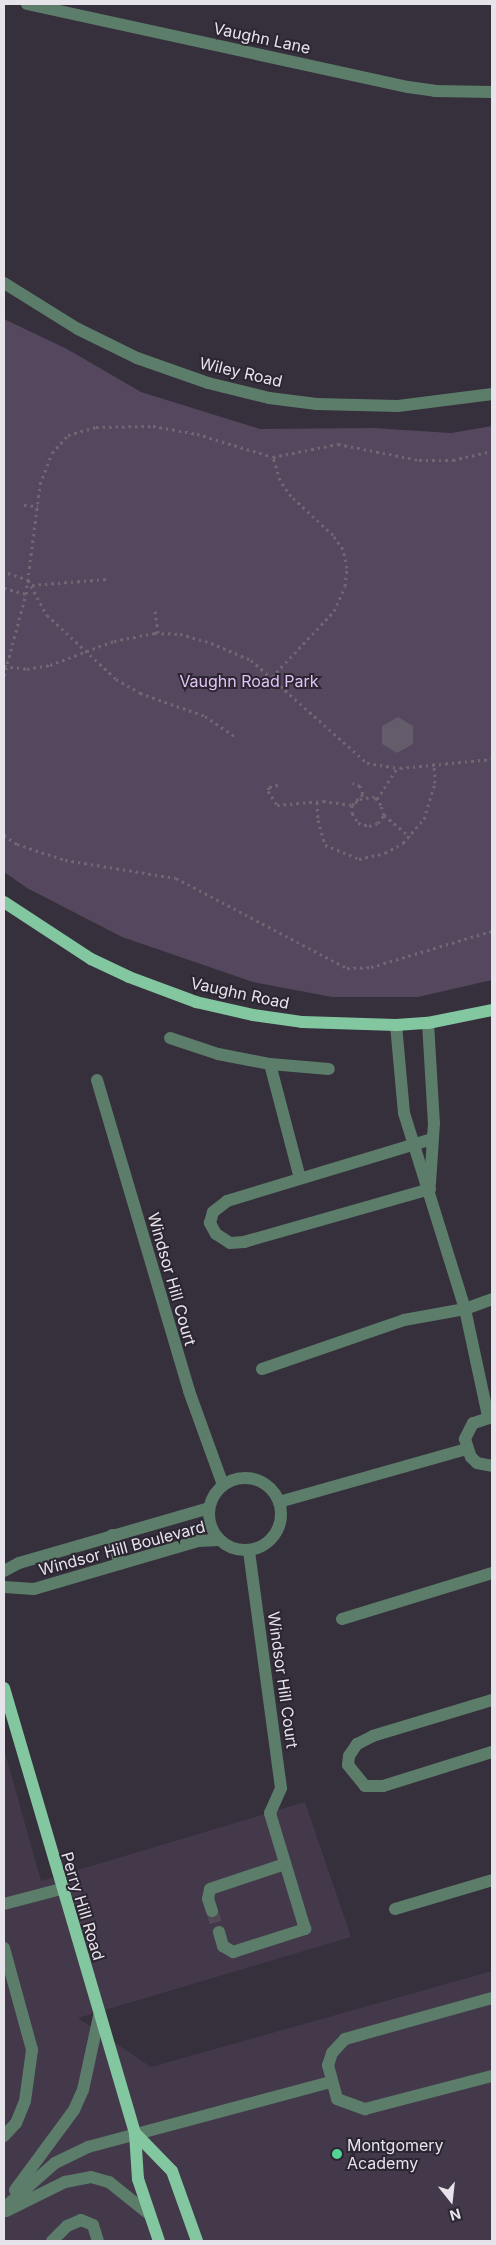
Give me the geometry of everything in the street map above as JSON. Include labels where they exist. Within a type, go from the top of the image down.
[{"type":"main road","name":"Vaughn Road","points":[[4,902],[91,959],[160,990],[196,1002],[302,1022],[396,1025],[428,1023],[492,1010]]},
{"type":"main road","name":"Perry Hill Road","points":[[4,1688],[8,1720],[135,2133],[138,2179],[159,2241]]},
{"type":"main road","name":"Perry Hill Road","points":[[135,2133],[172,2171],[197,2241]]},
{"type":"street","name":"Vaughn Lane","points":[[27,4],[408,87],[434,91],[492,92]]},
{"type":"street","name":"Wiley Road","points":[[4,283],[78,329],[137,358],[208,383],[260,396],[317,404],[390,406],[428,404],[492,394]]},
{"type":"street","points":[[428,1023],[433,1139],[430,1189]]},
{"type":"street","points":[[396,1025],[404,1113],[412,1144],[430,1189],[465,1308],[490,1416],[473,1423],[468,1431],[466,1449],[477,1462],[492,1466]]},
{"type":"street","points":[[170,1038],[218,1054],[270,1064],[329,1069]]},
{"type":"street","points":[[270,1064],[300,1178]]},
{"type":"street","name":"Windsor Hill Court","points":[[97,1080],[188,1391],[223,1485]]},
{"type":"street","points":[[430,1189],[244,1242],[230,1243],[216,1234],[210,1223],[213,1212],[227,1201],[433,1139]]},
{"type":"street","points":[[262,1369],[404,1320],[465,1308],[492,1299]]},
{"type":"street","points":[[280,1502],[466,1449]]},
{"type":"street","points":[[223,1485],[235,1479],[252,1478],[268,1487],[280,1502],[281,1520],[277,1532],[269,1542],[249,1550]]},
{"type":"street","name":"Windsor Hill Boulevard","points":[[223,1485],[213,1497],[208,1508],[209,1521],[219,1540],[231,1548],[249,1550]]},
{"type":"street","name":"Windsor Hill Boulevard","points":[[4,1571],[19,1563],[208,1508]]},
{"type":"street","points":[[112,1535],[120,1564]]},
{"type":"street","name":"Windsor Hill Boulevard","points":[[4,1587],[34,1589],[198,1541],[219,1540]]},
{"type":"street","name":"Windsor Hill Court","points":[[249,1550],[281,1788],[270,1813],[285,1864]]},
{"type":"street","points":[[342,1619],[492,1573]]},
{"type":"street","points":[[492,1700],[373,1736],[357,1744],[349,1756],[348,1766],[365,1786],[383,1786],[492,1752]]},
{"type":"street","points":[[212,1911],[210,1889],[285,1864],[305,1929],[233,1952],[223,1946],[219,1932]]},
{"type":"street","points":[[395,1909],[492,1880]]},
{"type":"street","points":[[4,1904],[61,1889]]},
{"type":"street","points":[[4,1948],[32,2050],[25,2101],[16,2124],[4,2136]]},
{"type":"street","points":[[492,1998],[345,2039],[332,2053],[328,2065],[330,2082],[337,2099],[365,2109],[492,2076]]},
{"type":"street","points":[[4,2207],[74,2110],[84,2090],[99,2016]]},
{"type":"street","points":[[4,2207],[55,2163],[88,2147],[330,2082]]},
{"type":"street","points":[[4,2212],[65,2182],[91,2177],[109,2182],[149,2214]]},
{"type":"street","points":[[52,2241],[67,2226],[80,2220],[92,2225],[98,2241]]},
{"type":"path","points":[[4,676],[26,594],[40,484],[52,452],[68,435],[80,430],[153,426],[197,434],[273,457],[338,444],[419,460],[454,460],[492,451]]},
{"type":"path","points":[[272,677],[334,611],[345,586],[347,568],[343,549],[333,535],[291,496],[280,480],[273,457]]},
{"type":"path","points":[[24,505],[38,506]]},
{"type":"path","points":[[8,573],[28,580],[48,615],[84,651],[116,678],[140,693],[205,716],[236,737]]},
{"type":"path","points":[[32,585],[108,579]]},
{"type":"path","points":[[4,588],[26,594]]},
{"type":"path","points":[[155,611],[158,633]]},
{"type":"path","points":[[5,667],[27,669],[50,666],[84,651],[114,641],[158,633],[180,634],[211,643],[251,660],[272,677],[355,756],[367,764],[397,768],[492,759]]},
{"type":"path","points":[[317,802],[322,840],[352,857],[366,858],[385,853],[410,837],[430,808],[435,783],[434,764]]},
{"type":"path","points":[[376,799],[397,768]]},
{"type":"path","points":[[353,783],[363,790],[362,798]]},
{"type":"path","points":[[278,785],[269,787],[268,791],[278,805],[317,802],[352,805],[362,798],[376,799]]},
{"type":"path","points":[[376,799],[384,815],[410,837]]},
{"type":"path","points":[[352,805],[354,818],[363,825],[374,825],[384,815]]},
{"type":"path","points":[[4,835],[17,844],[64,860],[176,878],[347,968],[371,967],[492,931]]},
{"type":"shaded area","points":[[4,1749],[41,1881],[305,1802],[351,1937],[78,2018],[151,2067],[492,1971],[492,2241],[4,2241]]},
{"type":"green space","name":"Vaughn Road Park","points":[[4,319],[67,349],[141,392],[260,429],[373,428],[451,433],[492,426],[492,980],[418,997],[332,997],[253,982],[122,937],[27,888],[4,872]]},
{"type":"building","points":[[398,717],[413,726],[413,744],[397,753],[382,744],[382,726]]},
{"type":"tunnel","points":[[212,1911],[219,1932]]},
{"type":"place","name":"Montgomery Academy","points":[[337,2154]]}]
